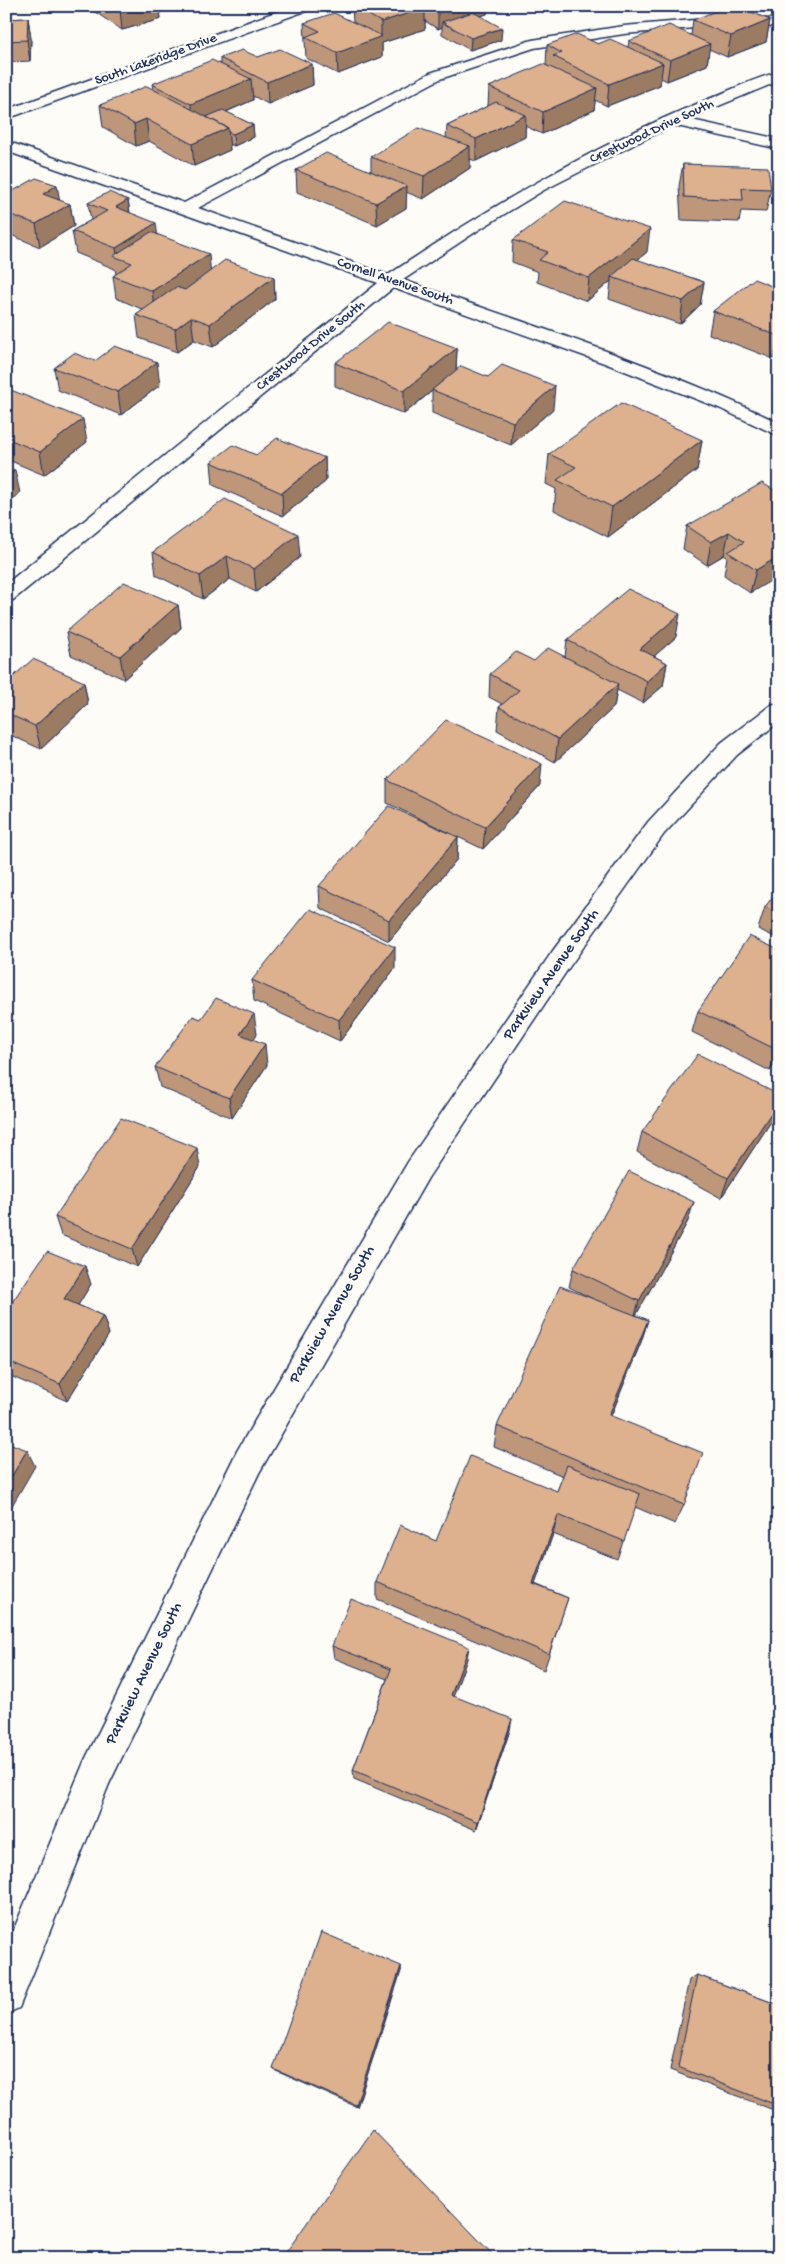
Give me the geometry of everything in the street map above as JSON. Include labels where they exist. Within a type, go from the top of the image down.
[{"type":"street","name":"South Lakeridge Drive","points":[[6,115],[306,6]]},
{"type":"street","points":[[185,209],[435,76],[532,44],[624,30],[718,22],[779,23]]},
{"type":"street","name":"Crestwood Drive South","points":[[6,595],[391,281],[474,225],[538,187],[671,120],[779,76]]},
{"type":"street","points":[[671,120],[779,144]]},
{"type":"street","name":"Cornell Avenue South","points":[[6,146],[613,360],[726,404],[779,430]]},
{"type":"street","points":[[6,165],[27,154]]},
{"type":"street","name":"Parkview Avenue South","points":[[6,1995],[96,1774],[248,1462],[418,1170],[561,959],[656,828],[729,749],[779,710]]},
{"type":"building","points":[[115,6],[130,6],[120,9]]},
{"type":"building","points":[[353,6],[422,6],[425,8],[381,22]]},
{"type":"building","points":[[728,6],[737,6],[770,20],[731,36],[693,20]]},
{"type":"building","points":[[473,12],[502,28],[471,38],[442,22]]},
{"type":"building","points":[[334,13],[382,36],[337,53],[305,37],[320,31],[304,23]]},
{"type":"building","points":[[28,18],[27,40],[6,41],[6,19]]},
{"type":"building","points":[[669,25],[710,44],[670,60],[629,41]]},
{"type":"building","points":[[577,34],[598,44],[610,39],[663,63],[609,84],[553,56],[562,53],[547,45]]},
{"type":"building","points":[[280,49],[312,64],[267,82],[220,58],[242,50],[258,57]]},
{"type":"building","points":[[212,60],[251,79],[191,104],[152,84]]},
{"type":"building","points":[[543,64],[597,88],[543,112],[489,87]]},
{"type":"building","points":[[147,86],[228,128],[192,144],[146,119],[134,124],[100,105]]},
{"type":"building","points":[[496,102],[526,115],[476,139],[447,126]]},
{"type":"building","points":[[223,110],[253,125],[233,134],[228,132],[228,128],[206,117]]},
{"type":"building","points":[[418,128],[470,146],[424,176],[371,157]]},
{"type":"building","points":[[326,153],[407,186],[376,203],[296,170]]},
{"type":"building","points":[[683,164],[768,167],[771,189],[742,188],[743,200],[684,197]]},
{"type":"building","points":[[36,178],[57,185],[43,194],[70,204],[36,224],[6,213],[6,195]]},
{"type":"building","points":[[109,192],[128,200],[116,207],[156,223],[116,248],[72,231],[107,211],[88,203]]},
{"type":"building","points":[[565,201],[650,229],[589,278],[539,260],[548,252],[513,240]]},
{"type":"building","points":[[151,232],[209,254],[152,291],[113,276],[132,263],[113,256]]},
{"type":"building","points":[[633,258],[704,282],[683,301],[611,277]]},
{"type":"building","points":[[225,260],[274,277],[210,324],[191,317],[175,329],[136,315],[176,287],[185,290]]},
{"type":"building","points":[[754,279],[779,289],[778,336],[713,311]]},
{"type":"building","points":[[388,322],[457,348],[404,391],[335,363]]},
{"type":"building","points":[[115,346],[157,362],[118,392],[54,368],[74,353],[95,361]]},
{"type":"building","points":[[502,365],[555,386],[513,422],[432,390],[461,366],[488,377]]},
{"type":"building","points":[[6,388],[83,419],[40,452],[6,438]]},
{"type":"building","points":[[621,403],[702,440],[612,507],[557,480],[576,467],[549,454]]},
{"type":"building","points":[[277,438],[325,458],[282,493],[211,462],[233,445],[256,455]]},
{"type":"building","points":[[6,467],[15,470],[6,477]]},
{"type":"building","points":[[762,483],[779,493],[779,556],[756,570],[728,552],[744,542],[729,532],[711,542],[687,526]]},
{"type":"building","points":[[225,499],[298,534],[254,569],[227,556],[200,576],[153,552]]},
{"type":"building","points":[[124,582],[178,605],[120,656],[66,632]]},
{"type":"building","points":[[628,589],[680,614],[640,649],[667,663],[647,681],[567,640]]},
{"type":"building","points":[[548,648],[618,684],[558,739],[499,707],[519,690],[490,674],[516,652],[534,661]]},
{"type":"building","points":[[33,659],[84,682],[35,726],[6,713],[6,683]]},
{"type":"building","points":[[446,720],[542,764],[485,827],[387,780]]},
{"type":"building","points":[[389,806],[458,837],[389,920],[319,886]]},
{"type":"building","points":[[779,889],[779,914],[765,907]]},
{"type":"building","points":[[310,909],[395,947],[339,1020],[252,980]]},
{"type":"building","points":[[749,936],[779,950],[779,1009],[776,1014],[779,1016],[779,1047],[777,1050],[698,1011]]},
{"type":"building","points":[[216,998],[254,1014],[240,1034],[265,1044],[229,1098],[155,1067],[193,1016],[201,1019]]},
{"type":"building","points":[[698,1054],[779,1095],[779,1101],[728,1178],[642,1132]]},
{"type":"building","points":[[121,1118],[197,1148],[132,1249],[55,1217]]},
{"type":"building","points":[[629,1171],[694,1202],[639,1301],[573,1269]]},
{"type":"building","points":[[47,1251],[85,1266],[64,1299],[103,1316],[60,1384],[6,1361],[6,1311]]},
{"type":"building","points":[[560,1286],[648,1320],[609,1415],[703,1453],[684,1505],[497,1426]]},
{"type":"building","points":[[6,1442],[27,1450],[6,1486]]},
{"type":"building","points":[[470,1456],[557,1491],[567,1465],[640,1494],[624,1541],[558,1515],[533,1584],[568,1598],[549,1654],[377,1582],[400,1525],[436,1541]]},
{"type":"building","points":[[351,1599],[469,1647],[451,1695],[512,1719],[478,1822],[353,1770],[391,1669],[332,1646]]},
{"type":"building","points":[[321,1932],[401,1966],[356,2105],[273,2069]]},
{"type":"building","points":[[697,1975],[779,2005],[779,2106],[678,2067]]},
{"type":"building","points":[[373,2130],[496,2258],[282,2258]]}]
